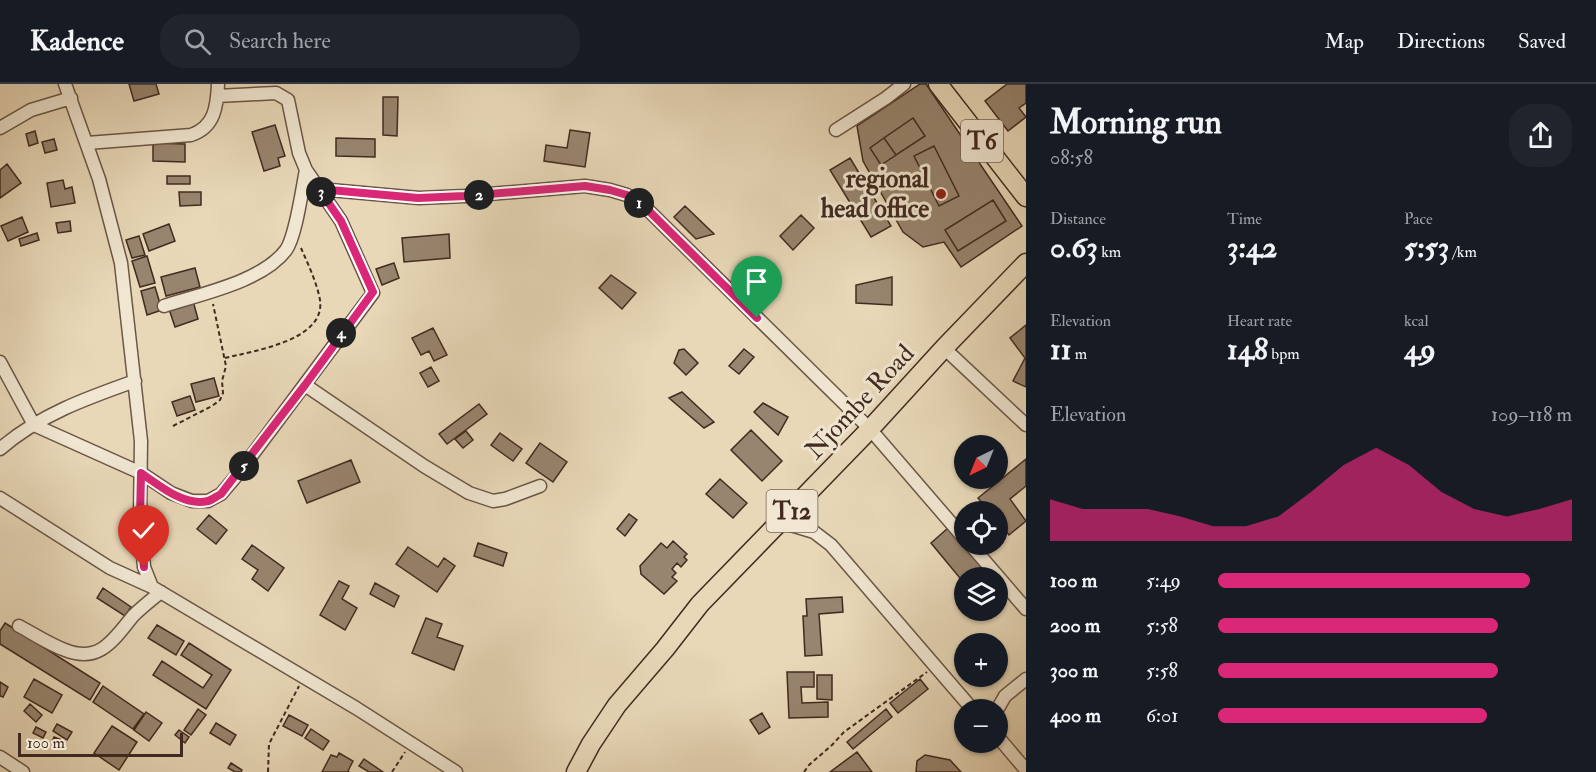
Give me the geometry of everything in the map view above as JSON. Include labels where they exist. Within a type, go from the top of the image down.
[{"type":"highway","name":"T6","points":[[938,84],[1026,197]]},
{"type":"highway","name":"Njombe Road","points":[[576,772],[591,744],[617,705],[700,604],[870,429],[1026,263]]},
{"type":"street","points":[[65,84],[99,179],[121,263],[141,441],[140,518],[144,567],[157,590]]},
{"type":"street","points":[[836,130],[904,84]]},
{"type":"street","points":[[0,362],[34,424],[141,473],[171,493],[192,501],[208,501],[221,494],[238,474],[373,292],[341,221],[306,170],[295,136],[291,105],[283,96],[276,93],[218,90],[213,118],[207,128],[200,132],[191,135],[87,143]]},
{"type":"street","points":[[0,128],[32,110],[71,98]]},
{"type":"street","points":[[164,306],[244,279],[269,266],[286,250],[294,233],[306,170]]},
{"type":"street","points":[[319,189],[418,198],[585,186],[627,195],[644,206],[870,429],[954,526]]},
{"type":"street","points":[[944,348],[1026,425]]},
{"type":"street","points":[[0,449],[34,424],[75,402],[135,381]]},
{"type":"street","points":[[305,385],[424,466],[469,493],[493,501],[540,486]]},
{"type":"street","points":[[0,498],[110,568],[157,590],[304,677],[456,772]]},
{"type":"street","points":[[781,522],[814,532],[831,545],[963,699]]},
{"type":"street","points":[[979,555],[1026,609]]},
{"type":"street","points":[[20,626],[67,651],[83,654],[103,650],[157,590]]},
{"type":"street","points":[[1003,699],[1026,679]]},
{"type":"street","points":[[1008,749],[1026,770]]},
{"type":"street","points":[[0,756],[23,772]]},
{"type":"path","points":[[225,358],[285,342],[301,335],[310,328],[319,315],[320,302],[315,282],[294,233]]},
{"type":"path","points":[[172,426],[220,400],[222,393],[223,372],[226,366],[210,291]]},
{"type":"path","points":[[804,772],[844,732],[935,667]]},
{"type":"path","points":[[268,772],[269,744],[304,677]]},
{"type":"path","points":[[392,772],[410,744]]},
{"type":"building","points":[[129,84],[156,84],[159,94],[134,101]]},
{"type":"building","name":"regional head office","points":[[920,84],[926,84],[1022,226],[961,267],[944,242],[923,247],[903,232],[863,161],[857,126]]},
{"type":"building","points":[[1007,84],[1026,84],[1026,103],[1019,108],[1026,117],[1008,131],[985,101]]},
{"type":"building","points":[[383,97],[398,97],[397,136],[383,135]]},
{"type":"building","points":[[913,118],[925,136],[896,155],[884,138]]},
{"type":"building","points":[[275,125],[285,156],[278,158],[280,166],[264,171],[252,132]]},
{"type":"building","points":[[570,130],[590,133],[585,167],[544,161],[546,145],[567,148]]},
{"type":"building","points":[[35,131],[38,143],[29,146],[26,134]]},
{"type":"building","points":[[336,138],[375,139],[375,157],[336,156]]},
{"type":"building","points":[[884,138],[896,155],[881,165],[870,148]]},
{"type":"building","points":[[54,139],[57,150],[45,153],[42,142]]},
{"type":"building","points":[[153,143],[185,144],[185,162],[153,161]]},
{"type":"building","points":[[934,146],[959,196],[939,206],[914,156]]},
{"type":"building","points":[[850,158],[891,226],[871,237],[830,170]]},
{"type":"building","points":[[7,164],[21,183],[0,198],[0,170]]},
{"type":"building","points":[[167,176],[190,176],[190,184],[167,184]]},
{"type":"building","points":[[63,180],[65,189],[72,187],[75,203],[51,207],[47,183]]},
{"type":"building","points":[[179,192],[201,192],[201,205],[180,206]]},
{"type":"building","points":[[993,200],[1006,221],[958,251],[945,230]]},
{"type":"building","points":[[685,206],[714,234],[696,239],[674,217]]},
{"type":"building","points":[[801,215],[814,228],[793,250],[780,236]]},
{"type":"building","points":[[22,217],[28,232],[8,241],[1,226]]},
{"type":"building","points":[[70,221],[71,231],[58,233],[56,223]]},
{"type":"building","points":[[169,224],[175,241],[149,251],[143,234]]},
{"type":"building","points":[[37,233],[39,240],[21,246],[19,239]]},
{"type":"building","points":[[449,234],[450,258],[404,262],[402,238]]},
{"type":"building","points":[[139,236],[145,255],[132,258],[126,240]]},
{"type":"building","points":[[147,256],[155,283],[140,287],[132,261]]},
{"type":"building","points":[[394,263],[399,278],[382,285],[376,269]]},
{"type":"building","points":[[195,268],[200,287],[166,296],[161,277]]},
{"type":"building","points":[[611,275],[636,293],[622,309],[599,288]]},
{"type":"building","points":[[892,277],[892,305],[856,303],[856,285]]},
{"type":"building","points":[[155,287],[162,310],[147,315],[141,291]]},
{"type":"building","points":[[193,301],[198,319],[175,327],[169,309]]},
{"type":"building","points":[[1026,325],[1026,387],[1013,381],[1025,358],[1010,338]]},
{"type":"building","points":[[433,328],[447,355],[434,361],[429,351],[421,355],[412,338]]},
{"type":"building","points":[[684,349],[698,363],[686,375],[674,363],[679,350]]},
{"type":"building","points":[[744,349],[754,357],[739,374],[729,366]]},
{"type":"building","points":[[431,367],[439,381],[428,387],[420,373]]},
{"type":"building","points":[[214,378],[219,396],[196,402],[191,384]]},
{"type":"building","points":[[682,392],[714,422],[704,428],[669,398]]},
{"type":"building","points":[[190,396],[195,410],[177,416],[172,402]]},
{"type":"building","points":[[763,403],[788,417],[778,435],[754,412]]},
{"type":"building","points":[[479,404],[487,414],[447,444],[439,434]]},
{"type":"building","points":[[751,430],[782,461],[762,481],[731,450]]},
{"type":"building","points":[[466,431],[473,440],[463,448],[455,439]]},
{"type":"building","points":[[500,433],[522,449],[513,461],[491,445]]},
{"type":"building","points":[[540,443],[567,462],[553,482],[526,463]]},
{"type":"building","points":[[1026,459],[1026,486],[1010,499],[1026,521],[1009,535],[1008,501],[981,501],[978,498],[989,489],[1008,489],[1008,474]]},
{"type":"building","points":[[351,460],[360,482],[307,503],[298,481]]},
{"type":"building","points":[[720,479],[747,503],[733,518],[706,494]]},
{"type":"building","points":[[629,514],[637,520],[625,536],[617,529]]},
{"type":"building","points":[[209,515],[227,530],[216,544],[197,529]]},
{"type":"building","points":[[948,528],[954,535],[954,555],[971,555],[982,567],[954,567],[954,571],[931,543]]},
{"type":"building","points":[[673,541],[687,554],[684,557],[687,560],[681,567],[677,563],[672,569],[676,573],[672,577],[677,581],[664,594],[641,574],[640,566],[661,543],[667,548]]},
{"type":"building","points":[[478,543],[507,553],[503,566],[474,556]]},
{"type":"building","points":[[252,545],[284,568],[268,591],[252,579],[258,570],[242,559]]},
{"type":"building","points":[[408,547],[438,567],[444,558],[455,566],[437,592],[396,564]]},
{"type":"building","points":[[339,581],[349,586],[342,599],[357,608],[345,630],[320,615]]},
{"type":"building","points":[[375,583],[399,596],[394,607],[370,594]]},
{"type":"building","points":[[103,588],[131,607],[125,616],[97,598]]},
{"type":"building","points":[[842,597],[843,612],[819,614],[822,655],[805,656],[803,616],[807,616],[806,599]]},
{"type":"building","points":[[426,618],[442,624],[437,637],[463,646],[454,670],[412,653]]},
{"type":"building","points":[[5,623],[100,683],[90,700],[0,644],[0,631]]},
{"type":"building","points":[[157,625],[184,641],[176,655],[148,638]]},
{"type":"building","points":[[189,643],[231,670],[206,709],[153,675],[162,661],[203,688],[212,675],[181,655]]},
{"type":"building","points":[[787,672],[814,672],[814,687],[801,687],[802,703],[828,702],[828,717],[789,718]]},
{"type":"building","points":[[817,675],[832,675],[832,700],[817,699]]},
{"type":"building","points":[[34,679],[62,695],[52,713],[24,697]]},
{"type":"building","points":[[920,679],[928,689],[898,713],[890,703]]},
{"type":"building","points":[[0,682],[8,687],[3,697],[0,696]]},
{"type":"building","points":[[103,686],[144,714],[133,729],[93,702]]},
{"type":"building","points":[[30,704],[42,715],[36,722],[24,711]]},
{"type":"building","points":[[198,709],[206,715],[191,735],[184,730]]},
{"type":"building","points":[[886,709],[892,717],[853,749],[847,742]]},
{"type":"building","points":[[146,712],[162,723],[149,741],[134,730]]},
{"type":"building","points":[[762,713],[770,727],[759,734],[750,720]]},
{"type":"building","points":[[289,715],[308,725],[302,736],[283,726]]},
{"type":"building","points":[[216,723],[236,735],[230,745],[210,733]]},
{"type":"building","points":[[57,724],[72,732],[67,740],[53,731]]},
{"type":"building","points":[[112,726],[137,742],[119,770],[94,753]]},
{"type":"building","points":[[36,727],[46,732],[43,738],[33,733]]},
{"type":"building","points":[[311,729],[329,741],[323,750],[305,738]]},
{"type":"building","points":[[179,730],[189,737],[185,743],[175,735]]},
{"type":"building","points":[[54,737],[64,741],[62,746],[52,742]]},
{"type":"building","points":[[857,752],[872,772],[830,772]]},
{"type":"building","points":[[339,753],[353,761],[349,772],[322,772],[331,755],[337,757]]},
{"type":"building","points":[[925,755],[950,760],[961,772],[916,772],[917,761]]},
{"type":"building","points":[[364,759],[383,772],[369,772],[359,766]]},
{"type":"building","points":[[231,763],[242,770],[241,772],[228,768]]},
{"type":"place","name":"regional head office","points":[[941,194]]},
{"type":"route","points":[[144,567],[140,518],[141,473],[171,493],[192,501],[208,501],[221,494],[373,292],[341,221],[319,189],[418,198],[585,186],[627,195],[644,206],[757,318]]}]
